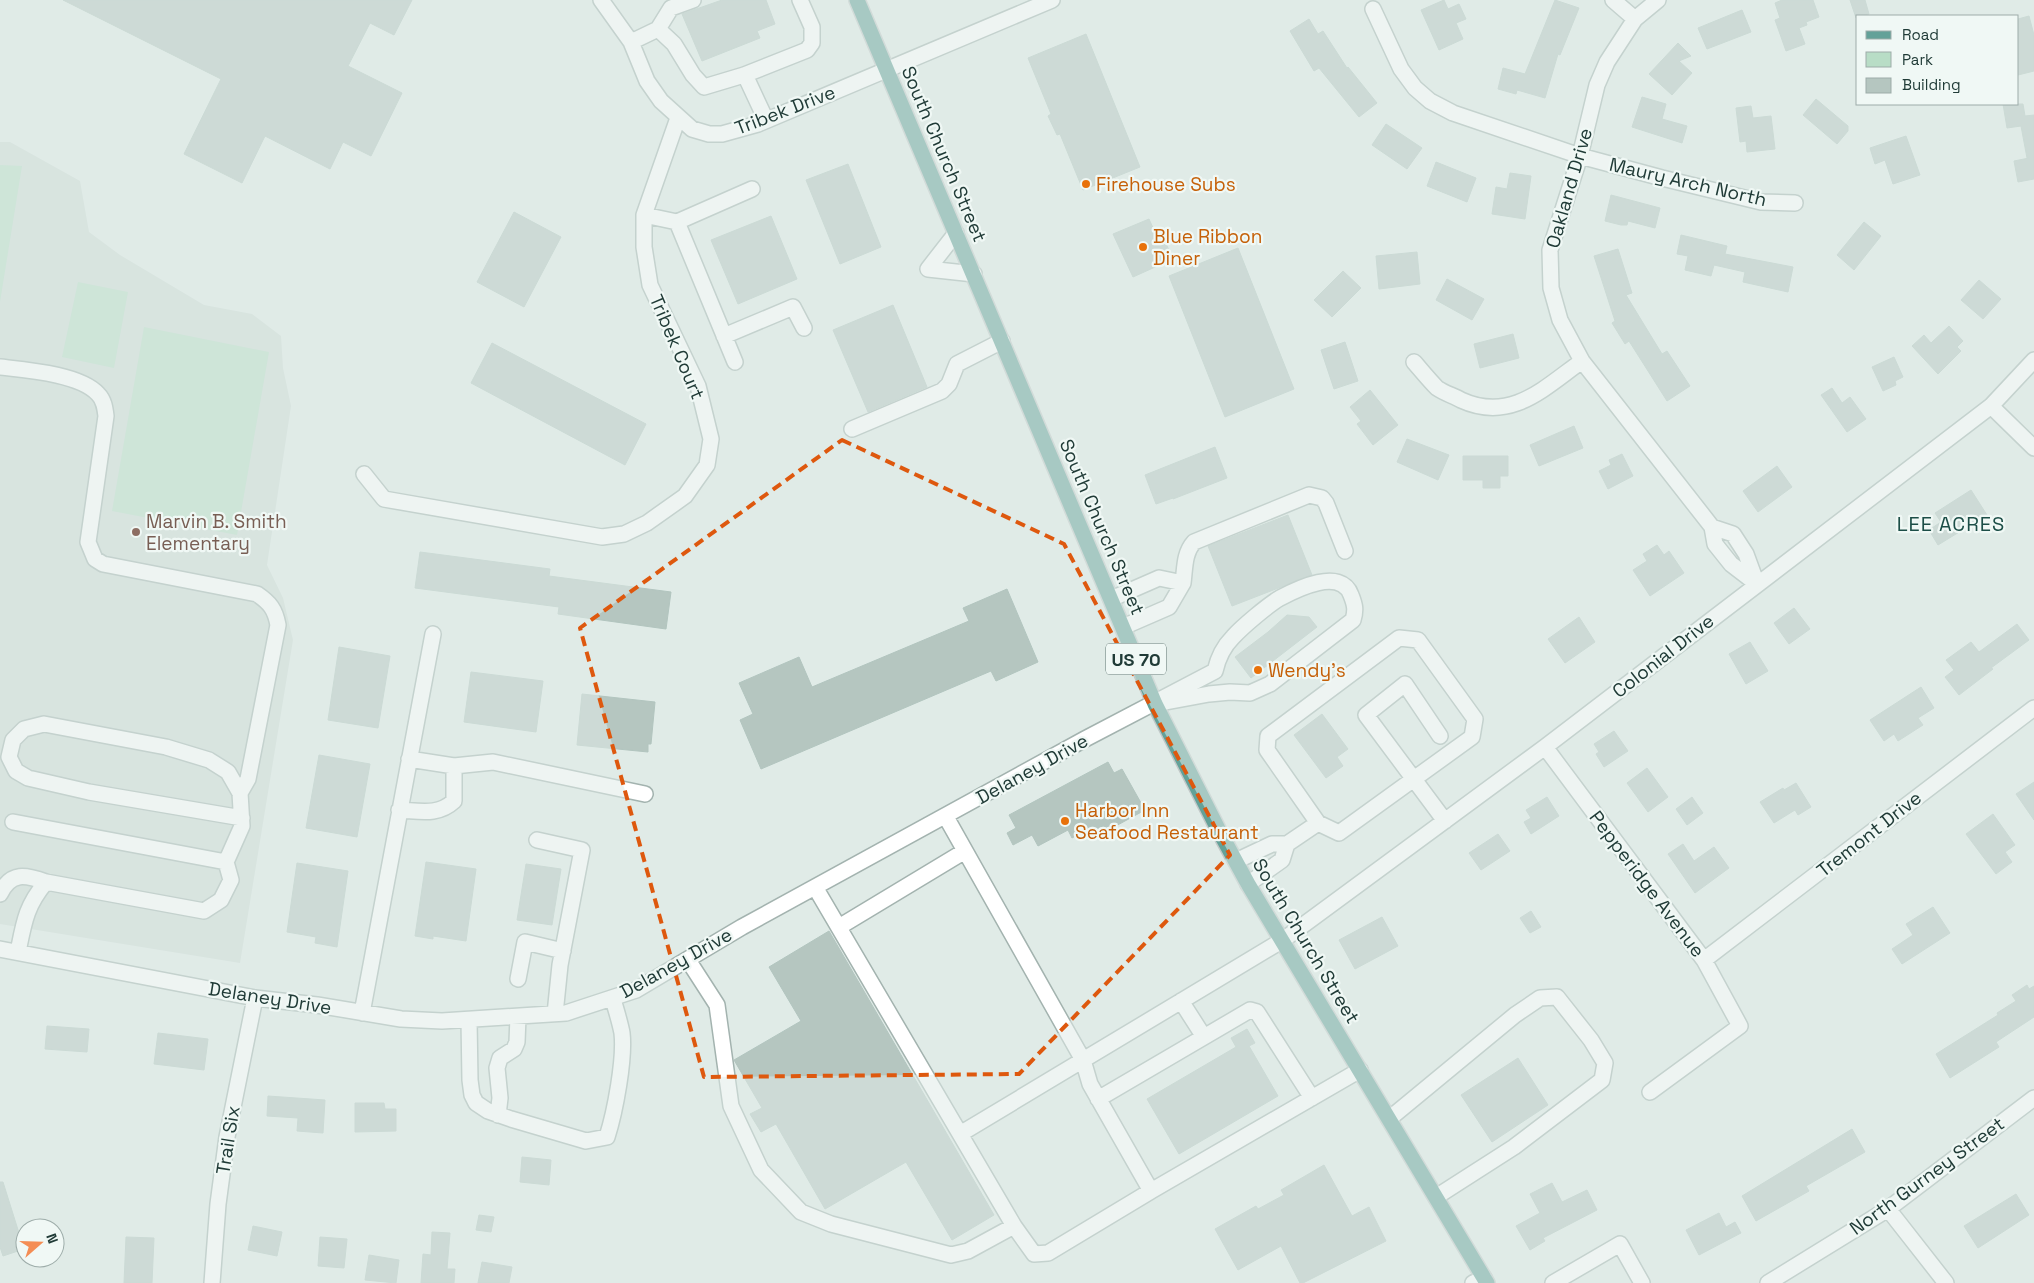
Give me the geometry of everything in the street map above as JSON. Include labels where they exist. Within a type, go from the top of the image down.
[{"type":"main road","name":"South Church Street","points":[[857,0],[1155,704],[1248,884],[1436,1197],[1481,1281]]},
{"type":"street","name":"Tribek Drive","points":[[601,0],[631,42],[647,81],[661,101],[692,129],[708,134],[738,130],[766,120],[1046,1]]},
{"type":"street","points":[[631,42],[658,29],[671,8],[693,0]]},
{"type":"street","points":[[658,29],[674,44],[704,87],[746,75],[807,50],[812,43],[812,27],[800,0]]},
{"type":"street","points":[[1613,0],[1635,19]]},
{"type":"street","name":"Oakland Drive","points":[[1658,0],[1635,19],[1607,62],[1597,85],[1580,156],[1550,250],[1551,288],[1560,320],[1582,361],[1712,527],[1714,544],[1731,564],[1756,584]]},
{"type":"street","name":"Maury Arch North","points":[[1373,9],[1401,69],[1415,88],[1430,101],[1453,113],[1580,156],[1761,202],[1796,203]]},
{"type":"street","points":[[746,75],[766,120]]},
{"type":"street","name":"Tribek Court","points":[[364,474],[384,499],[602,537],[624,534],[647,522],[685,496],[707,465],[711,439],[698,386],[650,284],[644,247],[644,215],[678,118]]},
{"type":"street","points":[[644,215],[677,222],[752,189]]},
{"type":"street","points":[[677,222],[735,362]]},
{"type":"street","points":[[956,233],[928,269],[974,274]]},
{"type":"street","points":[[724,336],[793,307],[804,328]]},
{"type":"street","points":[[852,430],[942,391],[949,384],[957,364],[1002,340]]},
{"type":"street","name":"Colonial Drive","points":[[960,1134],[1283,940],[1545,747],[1991,406],[2034,360]]},
{"type":"street","points":[[1414,362],[1439,389],[1476,407],[1492,409],[1516,405],[1582,361]]},
{"type":"street","points":[[0,367],[68,379],[89,386],[100,395],[105,406],[106,416],[88,542],[95,559],[103,564],[257,594],[270,603],[276,614],[278,625],[248,779],[240,793]]},
{"type":"street","points":[[1991,406],[2034,448]]},
{"type":"street","points":[[1122,627],[1169,607],[1183,583],[1186,555],[1194,542],[1309,495],[1322,498],[1326,503],[1345,551]]},
{"type":"street","points":[[1111,599],[1159,578],[1183,583]]},
{"type":"street","points":[[1328,580],[1341,583],[1349,589],[1356,610],[1353,620],[1270,684],[1250,693],[1209,694],[1155,704],[1215,671],[1218,656],[1233,637],[1279,599],[1310,585],[1328,580]]},
{"type":"street","points":[[362,1013],[432,634]]},
{"type":"street","points":[[1399,638],[1418,640],[1475,720],[1472,737],[1339,833],[1318,823],[1267,750],[1268,736],[1399,638]]},
{"type":"street","points":[[1440,736],[1405,684],[1366,715],[1445,821]]},
{"type":"street","name":"Delaney Drive","points":[[0,949],[255,998],[317,1005],[401,1019],[442,1021],[566,1013],[636,990],[742,927],[946,817],[1085,739],[1155,704]]},
{"type":"street","name":"Tremont Drive","points":[[1704,960],[2034,708]]},
{"type":"street","points":[[0,894],[13,878],[27,875],[46,882],[204,910],[221,900],[231,880],[226,862],[242,826],[242,818],[240,793],[228,772],[209,760],[166,747],[44,724],[24,728],[13,740],[9,757],[16,771],[28,778],[89,792],[242,818]]},
{"type":"street","name":"Pepperidge Avenue","points":[[1545,747],[1704,960],[1740,1026],[1650,1092]]},
{"type":"street","points":[[409,759],[454,766],[493,762],[645,794]]},
{"type":"street","points":[[399,810],[434,811],[446,809],[454,801],[454,766]]},
{"type":"street","points":[[946,817],[1083,1060],[1090,1084],[1151,1191]]},
{"type":"street","points":[[13,822],[226,862]]},
{"type":"street","points":[[1236,861],[1272,844],[1287,844],[1318,823]]},
{"type":"street","points":[[537,840],[582,850],[563,951],[555,1014]]},
{"type":"street","points":[[1248,884],[1282,860],[1287,844]]},
{"type":"street","points":[[839,927],[965,851]]},
{"type":"street","points":[[18,952],[25,913],[36,893],[46,882]]},
{"type":"street","points":[[815,887],[1014,1226],[1034,1254],[1048,1253],[1360,1070]]},
{"type":"street","points":[[518,979],[524,942],[563,951]]},
{"type":"street","points":[[688,960],[717,1004],[731,1106],[761,1170],[801,1212],[831,1224],[951,1255],[968,1251],[1014,1226]]},
{"type":"street","points":[[1389,1119],[1515,1015],[1540,998],[1557,997],[1591,1040],[1605,1063],[1602,1080],[1514,1147],[1436,1197]]},
{"type":"street","name":"Trail Six","points":[[212,1283],[218,1204],[227,1137],[255,998]]},
{"type":"street","points":[[469,1020],[472,1094],[476,1103],[498,1115],[586,1141],[607,1137],[616,1097],[622,1050],[622,1033],[612,999]]},
{"type":"street","points":[[1181,1001],[1204,1037]]},
{"type":"street","points":[[1098,1099],[1250,1010],[1257,1012],[1312,1098]]},
{"type":"street","points":[[498,1115],[500,1098],[497,1068],[500,1058],[514,1049],[517,1042],[518,1017]]},
{"type":"street","name":"North Gurney Street","points":[[1768,1283],[1888,1209],[2034,1098]]},
{"type":"street","points":[[1888,1209],[1946,1283]]},
{"type":"street","points":[[1553,1283],[1571,1278],[1620,1244],[1642,1283]]},
{"type":"highlighted area","points":[[842,440],[1064,544],[1230,855],[1019,1074],[704,1077],[580,628]]},
{"type":"shaded area","name":"Marvin B. Smith Elementary","points":[[0,142],[10,142],[80,181],[89,232],[120,255],[204,305],[252,314],[281,336],[283,368],[291,406],[267,565],[283,598],[293,640],[240,963],[0,924]]},
{"type":"green space","points":[[0,165],[22,166],[0,302]]},
{"type":"green space","points":[[78,282],[128,292],[114,368],[62,357]]},
{"type":"green space","points":[[144,327],[269,352],[237,535],[112,511]]},
{"type":"building","points":[[63,0],[412,0],[394,35],[370,23],[348,66],[402,93],[371,156],[343,142],[330,169],[265,136],[242,183],[184,154],[221,79]]},
{"type":"building","points":[[722,0],[766,0],[775,24],[757,31],[760,38],[702,61],[682,14]]},
{"type":"building","points":[[1444,0],[1448,9],[1459,4],[1466,19],[1456,23],[1463,39],[1439,50],[1421,10]]},
{"type":"building","points":[[1555,0],[1579,8],[1560,55],[1558,54],[1545,98],[1517,90],[1516,94],[1498,89],[1503,68],[1525,74]]},
{"type":"building","points":[[1782,0],[1813,0],[1819,17],[1806,22],[1807,25],[1799,28],[1805,44],[1786,51],[1775,20],[1780,18],[1775,3]]},
{"type":"building","points":[[1850,0],[1865,0],[1869,14],[1856,15],[1856,18]]},
{"type":"building","points":[[1742,10],[1751,32],[1707,49],[1698,28]]},
{"type":"building","points":[[2029,16],[2034,35],[2034,71],[2019,75],[2019,19]]},
{"type":"building","points":[[1309,19],[1318,34],[1323,31],[1347,68],[1377,103],[1359,117],[1319,68],[1314,71],[1290,31]]},
{"type":"building","points":[[1086,34],[1140,167],[1083,190],[1060,134],[1057,135],[1048,116],[1051,114],[1028,58]]},
{"type":"building","points":[[1678,43],[1691,56],[1679,61],[1692,73],[1672,95],[1649,74]]},
{"type":"building","points":[[1642,97],[1666,104],[1662,119],[1687,126],[1682,143],[1632,127]]},
{"type":"building","points":[[1816,99],[1848,126],[1848,131],[1837,144],[1803,115]]},
{"type":"building","points":[[2023,104],[2025,116],[2034,115],[2034,179],[2018,182],[2014,161],[2029,158],[2027,158],[2021,126],[2007,128],[2003,105]]},
{"type":"building","points":[[1751,106],[1753,118],[1771,116],[1775,149],[1747,152],[1746,141],[1740,142],[1736,108]]},
{"type":"building","points":[[1386,124],[1422,148],[1407,169],[1372,145]]},
{"type":"building","points":[[1906,136],[1920,175],[1893,184],[1885,160],[1875,164],[1870,148]]},
{"type":"building","points":[[1436,162],[1476,178],[1467,202],[1427,186]]},
{"type":"building","points":[[848,164],[881,247],[840,264],[806,180]]},
{"type":"building","points":[[1510,173],[1531,176],[1525,219],[1492,214],[1496,187],[1507,189]]},
{"type":"building","points":[[1611,195],[1660,208],[1655,228],[1628,221],[1627,225],[1621,225],[1605,221]]},
{"type":"building","points":[[514,212],[561,237],[524,307],[477,282]]},
{"type":"building","points":[[771,216],[797,279],[738,304],[711,240]]},
{"type":"building","name":"Blue Ribbon Diner","points":[[1149,219],[1154,230],[1159,228],[1173,259],[1133,277],[1113,234]]},
{"type":"building","points":[[1864,222],[1881,236],[1854,270],[1837,255]]},
{"type":"building","points":[[1681,235],[1727,246],[1725,254],[1793,267],[1788,292],[1743,282],[1745,272],[1714,265],[1711,276],[1685,270],[1688,256],[1677,254]]},
{"type":"building","points":[[1238,248],[1294,389],[1225,417],[1169,276]]},
{"type":"building","points":[[1618,249],[1632,293],[1626,295],[1662,354],[1667,351],[1690,386],[1667,401],[1629,341],[1625,344],[1612,323],[1615,321],[1594,256]]},
{"type":"building","points":[[1417,252],[1420,284],[1379,289],[1376,256]]},
{"type":"building","points":[[1343,271],[1361,288],[1332,317],[1314,300]]},
{"type":"building","points":[[1447,279],[1484,299],[1472,320],[1436,300]]},
{"type":"building","points":[[1979,280],[2001,299],[1983,319],[1961,300]]},
{"type":"building","points":[[893,305],[927,387],[868,412],[833,330]]},
{"type":"building","points":[[1949,326],[1963,341],[1957,347],[1961,351],[1938,374],[1912,346],[1924,335],[1931,343]]},
{"type":"building","points":[[1513,334],[1519,358],[1480,368],[1474,344]]},
{"type":"building","points":[[1345,342],[1358,381],[1334,389],[1321,350]]},
{"type":"building","points":[[492,343],[646,424],[625,465],[471,383]]},
{"type":"building","points":[[1894,357],[1903,377],[1895,381],[1896,385],[1883,391],[1872,367]]},
{"type":"building","points":[[1832,388],[1842,403],[1850,397],[1866,419],[1847,432],[1821,395]]},
{"type":"building","points":[[1370,390],[1398,425],[1373,445],[1357,424],[1361,421],[1350,407]]},
{"type":"building","points":[[1574,426],[1583,448],[1539,466],[1530,445]]},
{"type":"building","points":[[1407,439],[1449,455],[1438,480],[1397,462]]},
{"type":"building","points":[[1215,447],[1227,478],[1156,504],[1145,475]]},
{"type":"building","points":[[1622,454],[1633,476],[1608,489],[1599,471],[1611,465],[1609,460]]},
{"type":"building","points":[[1463,456],[1508,456],[1508,476],[1500,476],[1500,488],[1483,488],[1483,480],[1463,480]]},
{"type":"building","points":[[1777,466],[1792,487],[1758,512],[1743,491]]},
{"type":"building","points":[[1971,490],[1987,515],[1938,545],[1929,530],[1941,522],[1935,513]]},
{"type":"building","points":[[1288,515],[1312,575],[1232,606],[1208,546]]},
{"type":"building","points":[[1657,545],[1664,555],[1669,551],[1684,573],[1650,596],[1633,570],[1647,561],[1643,554]]},
{"type":"building","points":[[420,552],[550,569],[549,576],[671,592],[666,629],[558,614],[559,607],[415,588]]},
{"type":"building","points":[[1007,589],[1038,662],[996,681],[991,671],[761,769],[740,720],[753,714],[739,683],[799,657],[812,687],[969,621],[963,608]]},
{"type":"building","points":[[1794,608],[1810,629],[1789,644],[1774,623]]},
{"type":"building","points":[[1287,615],[1309,617],[1317,627],[1251,678],[1235,657]]},
{"type":"building","points":[[1579,617],[1595,642],[1565,663],[1548,639]]},
{"type":"building","points":[[2017,624],[2029,640],[1959,695],[1945,677],[1954,670],[1946,660],[1971,642],[1979,652]]},
{"type":"building","points":[[1750,642],[1768,671],[1746,684],[1729,654]]},
{"type":"building","points":[[339,647],[390,656],[378,728],[328,720]]},
{"type":"building","points":[[471,672],[543,681],[536,732],[464,722]]},
{"type":"building","points":[[1921,687],[1934,708],[1918,718],[1923,725],[1898,741],[1894,734],[1884,741],[1870,720]]},
{"type":"building","points":[[582,694],[655,702],[651,744],[648,744],[648,752],[577,745]]},
{"type":"building","points":[[1322,714],[1348,749],[1337,757],[1343,766],[1326,778],[1294,735]]},
{"type":"building","points":[[1614,731],[1628,751],[1604,767],[1596,754],[1599,752],[1594,744]]},
{"type":"building","points":[[319,755],[370,764],[357,837],[306,828]]},
{"type":"building","points":[[1108,762],[1114,773],[1122,769],[1145,810],[1094,838],[1089,829],[1072,838],[1068,830],[1038,846],[1032,835],[1013,845],[1007,833],[1016,828],[1009,815]]},
{"type":"building","points":[[1647,768],[1668,797],[1648,812],[1627,783]]},
{"type":"building","points":[[2034,782],[2034,820],[2016,794]]},
{"type":"building","points":[[1796,783],[1811,807],[1798,815],[1795,810],[1774,823],[1760,802],[1783,788],[1784,790]]},
{"type":"building","points":[[1547,797],[1559,816],[1531,834],[1524,822],[1531,818],[1526,810]]},
{"type":"building","points":[[1692,797],[1703,813],[1687,825],[1676,809]]},
{"type":"building","points":[[1993,814],[2015,845],[2005,852],[2012,862],[1996,874],[1966,834]]},
{"type":"building","points":[[1498,834],[1510,851],[1481,870],[1469,853]]},
{"type":"building","points":[[1683,844],[1694,861],[1714,847],[1729,868],[1695,893],[1668,854]]},
{"type":"building","points":[[426,862],[476,869],[466,941],[433,936],[433,939],[415,936]]},
{"type":"building","points":[[297,863],[348,871],[337,947],[315,943],[316,937],[287,932]]},
{"type":"building","points":[[526,864],[561,869],[552,925],[517,920]]},
{"type":"building","points":[[1933,907],[1950,933],[1902,964],[1892,949],[1913,935],[1906,924]]},
{"type":"building","points":[[1531,911],[1541,927],[1530,933],[1520,918]]},
{"type":"building","points":[[1382,917],[1398,946],[1355,969],[1339,940]]},
{"type":"building","points":[[829,931],[994,1215],[952,1240],[906,1162],[825,1209],[776,1124],[761,1132],[750,1114],[762,1108],[734,1060],[801,1021],[769,967]]},
{"type":"building","points":[[2027,985],[2029,989],[2034,986],[2034,1017],[1996,1042],[1999,1047],[1950,1078],[1936,1054],[1998,1015],[1997,1013],[2016,1001],[2012,995]]},
{"type":"building","points":[[47,1026],[89,1029],[87,1052],[45,1049]]},
{"type":"building","points":[[1247,1029],[1255,1043],[1249,1046],[1278,1096],[1179,1154],[1147,1099],[1236,1047],[1231,1038]]},
{"type":"building","points":[[158,1033],[208,1039],[204,1070],[154,1064]]},
{"type":"building","points":[[1518,1058],[1548,1105],[1492,1142],[1461,1095]]},
{"type":"building","points":[[268,1096],[325,1100],[323,1133],[297,1131],[298,1118],[267,1116]]},
{"type":"building","points":[[355,1103],[384,1103],[385,1109],[396,1109],[396,1131],[355,1132]]},
{"type":"building","points":[[1852,1129],[1865,1152],[1806,1186],[1809,1191],[1756,1221],[1742,1196]]},
{"type":"building","points":[[522,1157],[551,1160],[549,1185],[520,1182]]},
{"type":"building","points":[[1324,1165],[1352,1216],[1369,1207],[1386,1241],[1303,1283],[1300,1283],[1281,1246],[1238,1270],[1215,1229],[1256,1206],[1258,1209],[1284,1195],[1281,1190]]},
{"type":"building","points":[[0,1182],[3,1182],[15,1220],[15,1252],[3,1256],[0,1247]]},
{"type":"building","points":[[1552,1183],[1562,1202],[1587,1190],[1597,1210],[1543,1238],[1545,1241],[1530,1250],[1516,1226],[1540,1213],[1530,1194]]},
{"type":"building","points":[[2016,1194],[2029,1215],[1978,1248],[1964,1226]]},
{"type":"building","points":[[1719,1213],[1726,1227],[1735,1222],[1741,1233],[1699,1255],[1686,1230]]},
{"type":"building","points":[[479,1215],[494,1217],[491,1232],[476,1230]]},
{"type":"building","points":[[253,1226],[282,1232],[277,1256],[248,1250]]},
{"type":"building","points":[[432,1232],[450,1233],[447,1269],[455,1269],[454,1283],[421,1283],[423,1254],[431,1255]]},
{"type":"building","points":[[126,1237],[154,1238],[152,1283],[124,1283]]},
{"type":"building","points":[[320,1237],[347,1239],[344,1268],[318,1266]]},
{"type":"building","points":[[369,1255],[399,1260],[396,1283],[365,1280]]},
{"type":"building","points":[[482,1262],[512,1267],[509,1283],[478,1283]]},
{"type":"place","name":"Firehouse Subs","points":[[1086,184]]},
{"type":"place","name":"Blue Ribbon Diner","points":[[1143,247]]},
{"type":"place","name":"Marvin B. Smith Elementary","points":[[136,532]]},
{"type":"place","name":"Wendy's","points":[[1258,670]]},
{"type":"place","name":"Harbor Inn Seafood Restaurant","points":[[1065,821]]},
{"type":"district","name":"LEE ACRES","points":[[1951,524]]}]
